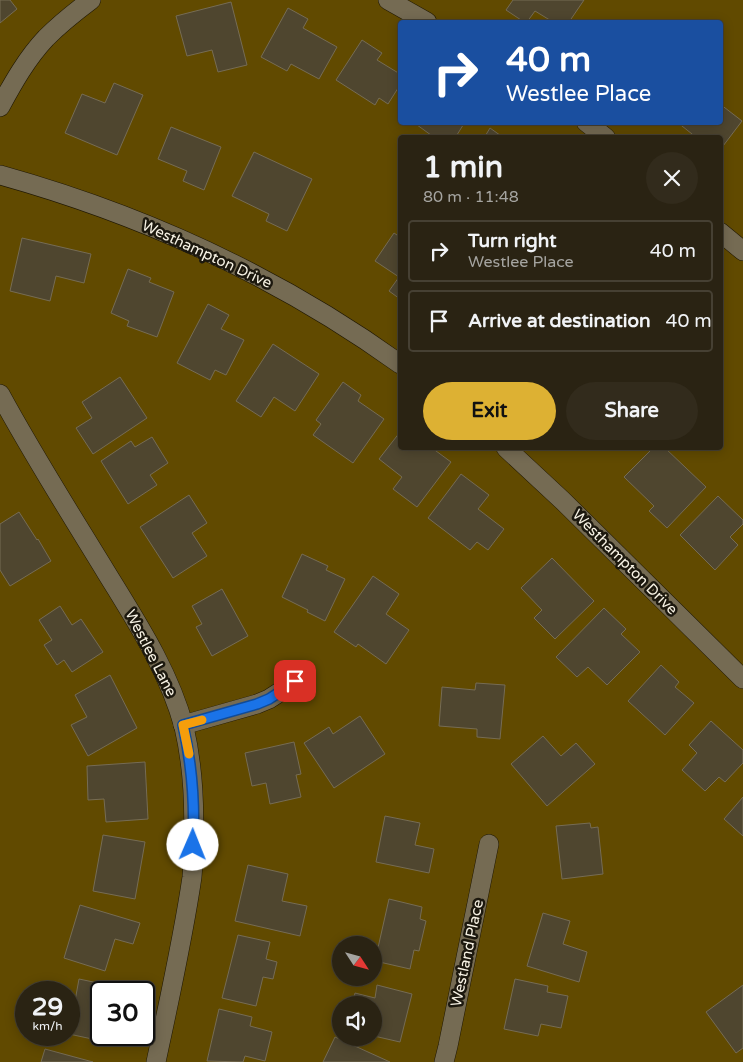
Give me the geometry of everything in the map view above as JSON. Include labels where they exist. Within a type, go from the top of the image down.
[{"type":"street","points":[[0,107],[15,80],[45,39],[92,0]]},
{"type":"street","points":[[388,0],[423,20]]},
{"type":"street","points":[[590,125],[602,135]]},
{"type":"street","name":"Westhampton Drive","points":[[0,175],[107,209],[230,262],[268,281],[338,322],[398,363]]},
{"type":"street","points":[[723,234],[743,251]]},
{"type":"street","name":"Westlee Lane","points":[[0,394],[148,642],[167,681],[183,725],[189,756],[193,799],[192,875],[175,973],[156,1062]]},
{"type":"street","name":"Westhampton Drive","points":[[508,450],[570,508],[743,679]]},
{"type":"street","points":[[183,725],[257,704],[269,699],[295,681]]},
{"type":"street","name":"Westland Place","points":[[444,1062],[489,844]]},
{"type":"shaded area","points":[[0,0],[743,0],[743,1062],[0,1062]]},
{"type":"building","points":[[0,0],[10,0],[17,9],[0,23]]},
{"type":"building","points":[[513,0],[584,0],[570,20],[550,20],[535,11],[528,20],[521,20],[506,10]]},
{"type":"building","points":[[231,2],[247,65],[218,72],[212,50],[187,56],[176,16]]},
{"type":"building","points":[[288,8],[308,19],[303,28],[337,47],[319,79],[291,64],[287,71],[261,57]]},
{"type":"building","points":[[362,40],[382,53],[377,60],[398,73],[398,88],[388,104],[379,98],[375,105],[336,80]]},
{"type":"building","points":[[114,83],[143,95],[117,155],[65,133],[82,94],[105,103]]},
{"type":"building","points":[[723,106],[742,121],[723,146],[723,135],[693,135],[681,125],[723,125]]},
{"type":"building","points":[[417,125],[463,125],[457,135],[431,135]]},
{"type":"building","points":[[171,127],[221,147],[204,190],[183,181],[187,171],[158,159]]},
{"type":"building","points":[[490,128],[500,135],[486,135]]},
{"type":"building","points":[[254,152],[312,179],[287,231],[266,221],[269,214],[232,196]]},
{"type":"building","points":[[394,233],[398,236],[398,276],[375,261]]},
{"type":"building","points":[[22,238],[91,254],[84,283],[56,276],[50,301],[10,291]]},
{"type":"building","points":[[128,269],[151,278],[149,282],[174,292],[157,337],[127,326],[129,321],[111,313]]},
{"type":"building","points":[[398,278],[398,298],[389,291]]},
{"type":"building","points":[[208,304],[229,315],[221,329],[244,340],[226,375],[215,370],[210,380],[177,363]]},
{"type":"building","points":[[273,344],[319,374],[295,411],[274,397],[261,417],[236,401]]},
{"type":"building","points":[[120,377],[147,418],[93,454],[76,428],[92,418],[82,402]]},
{"type":"building","points":[[343,382],[361,395],[358,401],[384,419],[353,463],[313,435],[321,424],[316,420]]},
{"type":"building","points":[[398,435],[398,450],[435,450],[451,462],[417,507],[393,489],[402,477],[379,459]]},
{"type":"building","points":[[152,437],[168,463],[150,475],[157,485],[128,504],[101,461],[131,441],[135,447]]},
{"type":"building","points":[[651,450],[667,450],[706,487],[667,528],[649,511],[654,506],[624,477]]},
{"type":"building","points":[[461,474],[489,495],[478,509],[504,529],[488,550],[477,542],[470,550],[428,518]]},
{"type":"building","points":[[189,495],[207,523],[192,533],[207,556],[173,578],[140,527]]},
{"type":"building","points":[[718,496],[743,520],[743,524],[730,537],[738,545],[715,570],[680,535]]},
{"type":"building","points":[[19,512],[51,561],[10,586],[0,570],[0,524]]},
{"type":"building","points":[[302,554],[328,566],[326,570],[345,579],[325,621],[282,597]]},
{"type":"building","points":[[552,558],[594,601],[555,639],[534,618],[542,610],[521,588]]},
{"type":"building","points":[[373,576],[399,594],[386,614],[409,630],[386,664],[358,644],[356,647],[334,632]]},
{"type":"building","points":[[222,589],[248,636],[212,656],[196,627],[202,624],[192,606]]},
{"type":"building","points":[[60,606],[72,625],[81,619],[103,652],[72,672],[64,660],[57,665],[44,645],[52,640],[39,620]]},
{"type":"building","points":[[604,608],[626,629],[621,634],[640,652],[607,685],[588,667],[577,677],[556,657]]},
{"type":"building","points":[[661,665],[679,682],[675,687],[694,703],[665,735],[628,701]]},
{"type":"building","points":[[110,675],[137,728],[88,756],[71,725],[87,717],[75,695]]},
{"type":"building","points":[[476,683],[505,685],[500,739],[477,737],[477,729],[439,726],[442,687],[475,690]]},
{"type":"building","points":[[360,716],[385,754],[334,788],[304,743],[329,727],[333,734]]},
{"type":"building","points":[[711,721],[743,750],[743,763],[725,782],[719,777],[705,791],[682,770],[697,753],[689,745]]},
{"type":"building","points":[[543,736],[561,756],[576,743],[595,764],[547,806],[511,764]]},
{"type":"building","points":[[294,742],[301,774],[296,775],[301,797],[270,804],[266,783],[252,786],[245,753]]},
{"type":"building","points":[[145,762],[148,819],[106,822],[104,799],[88,800],[87,766]]},
{"type":"building","points":[[743,797],[743,836],[724,819]]},
{"type":"building","points":[[385,816],[420,823],[415,845],[434,849],[429,873],[376,862]]},
{"type":"building","points":[[590,823],[591,828],[598,827],[603,874],[562,879],[556,826]]},
{"type":"building","points":[[103,835],[145,842],[135,899],[93,891]]},
{"type":"building","points":[[248,865],[288,874],[282,901],[307,906],[300,936],[235,921]]},
{"type":"building","points":[[389,899],[422,907],[420,919],[426,921],[419,951],[414,950],[410,969],[382,963],[381,936]]},
{"type":"building","points":[[80,905],[140,923],[133,944],[115,939],[105,971],[64,958]]},
{"type":"building","points":[[543,913],[570,921],[563,944],[587,952],[579,982],[527,966]]},
{"type":"building","points":[[238,935],[270,942],[266,959],[277,962],[273,979],[263,977],[256,1006],[222,998]]},
{"type":"building","points":[[79,979],[90,981],[90,1039],[80,1036]]},
{"type":"building","points":[[515,979],[548,986],[547,992],[568,996],[561,1028],[541,1024],[538,1036],[504,1029]]},
{"type":"building","points":[[743,985],[743,1048],[736,1053],[706,1012]]},
{"type":"building","points":[[377,986],[412,994],[400,1042],[382,1038],[382,996],[375,996]]},
{"type":"building","points":[[355,993],[367,996],[354,996]]},
{"type":"building","points":[[219,1009],[252,1017],[250,1026],[272,1032],[265,1061],[245,1056],[243,1062],[207,1061]]},
{"type":"building","points":[[332,1043],[332,1046],[355,1046],[390,1062],[323,1062]]},
{"type":"building","points":[[45,1049],[93,1062],[41,1062]]},
{"type":"slow traffic","points":[[189,754],[183,725],[202,720]]},
{"type":"route","points":[[193,845],[191,773],[183,725],[257,704],[278,694],[295,681]]}]
